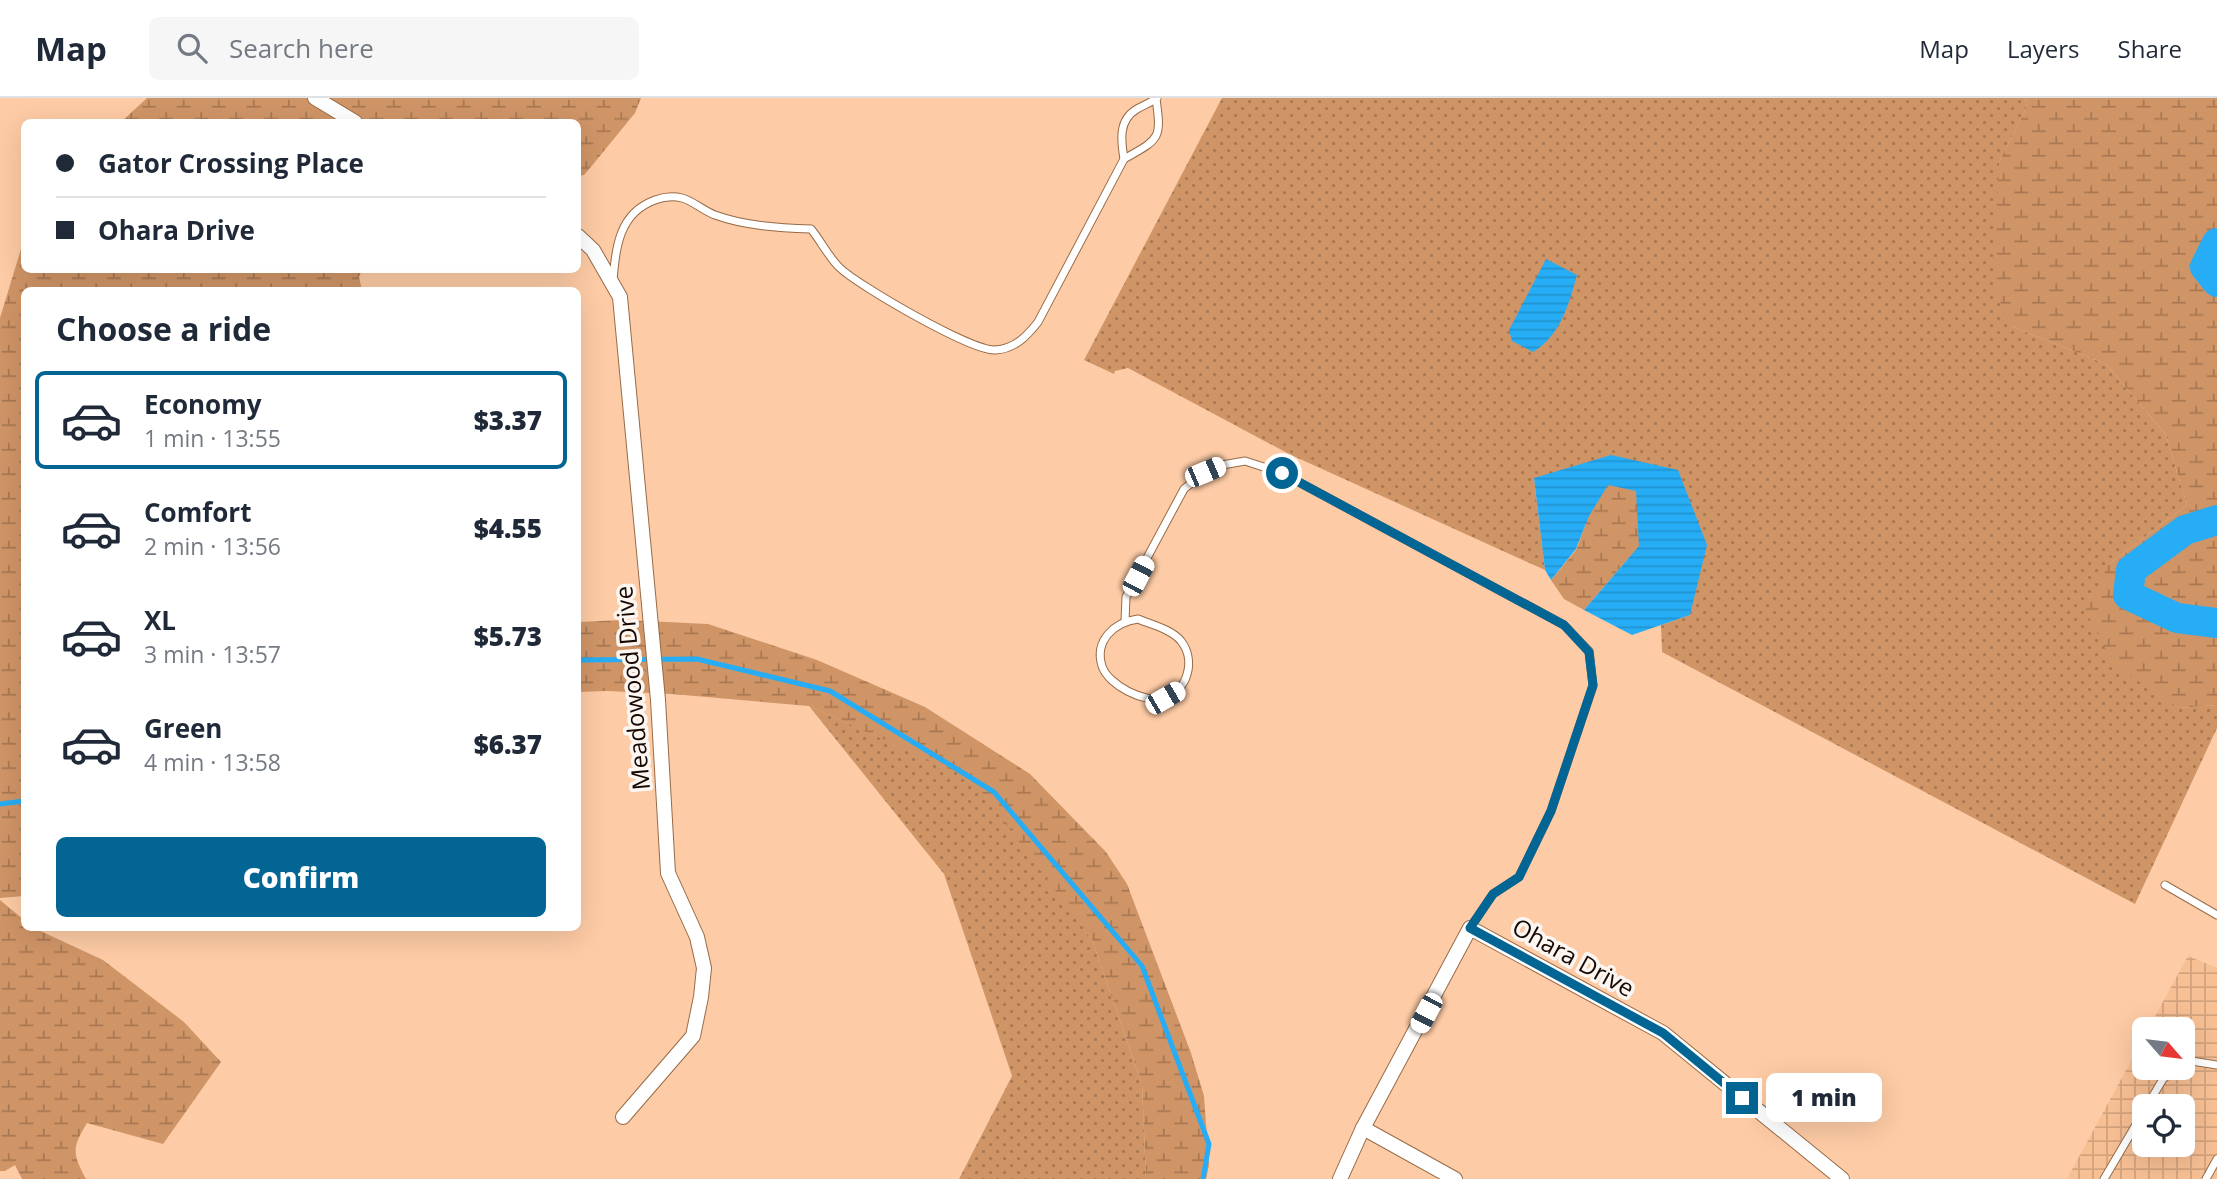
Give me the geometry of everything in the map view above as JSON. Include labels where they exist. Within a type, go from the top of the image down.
[{"type":"street","points":[[315,98],[350,119]]},
{"type":"street","name":"Meadowood Drive","points":[[581,239],[593,250],[621,297],[659,701],[668,873],[697,937],[704,968],[702,997],[693,1036],[622,1117]]},
{"type":"street","points":[[1340,1179],[1363,1129],[1470,928]]},
{"type":"street","name":"Ohara Drive","points":[[1470,928],[1663,1033],[1842,1179]]},
{"type":"street","points":[[1363,1129],[1455,1179]]},
{"type":"lane","points":[[613,284],[616,246],[628,218],[645,203],[662,198],[682,198],[716,215],[744,222],[811,229],[839,268],[870,289],[964,341],[994,350],[1004,348],[1015,345],[1028,335],[1038,322],[1124,159],[1122,137],[1126,119],[1135,110],[1156,98],[1159,130],[1157,137],[1148,146],[1124,159]]},
{"type":"lane","points":[[1125,621],[1126,597],[1184,489],[1205,472],[1222,465],[1245,461],[1282,473],[1564,625],[1589,652],[1593,685],[1551,811],[1519,877],[1493,894],[1470,928]]},
{"type":"lane","points":[[1139,619],[1169,632],[1180,640],[1187,653],[1189,666],[1185,680],[1177,691],[1165,698],[1151,700],[1138,697],[1109,679],[1102,667],[1100,653],[1104,639],[1112,628],[1125,621],[1139,619]]},
{"type":"lane","points":[[2165,885],[2217,915]]},
{"type":"lane","points":[[2195,1062],[2217,1065]]},
{"type":"lane","points":[[2104,1179],[2132,1131]]},
{"type":"lane","points":[[2206,1179],[2217,1158]]},
{"type":"shaded area","points":[[2188,956],[2217,968],[2217,1179],[2067,1179],[2132,1059],[2132,1080],[2195,1080],[2195,1017],[2155,1017]]},
{"type":"green space","points":[[147,98],[641,98],[635,113],[581,176],[581,119],[124,119]]},
{"type":"green space","points":[[1222,98],[2025,98],[2027,107],[1999,162],[2011,326],[2106,364],[2166,435],[2187,505],[2109,564],[2179,708],[2217,705],[2217,728],[2135,904],[1662,652],[1661,625],[1690,615],[1534,478],[1545,570],[1289,454],[1128,368],[1115,371],[1114,374],[1084,360]]},
{"type":"green space","points":[[2025,98],[2217,98],[2217,705],[2179,708],[2114,665],[2085,610],[2109,564],[2187,505],[2166,435],[2106,364],[2011,326],[1993,287],[1999,162],[2027,107]]},
{"type":"green space","points":[[21,249],[21,273],[361,273],[361,287],[21,287],[21,896],[0,898],[0,318]]},
{"type":"green space","points":[[1609,485],[1637,491],[1639,546],[1584,610],[1564,599],[1551,580],[1576,550],[1589,516]]},
{"type":"green space","points":[[623,620],[708,624],[817,660],[925,707],[1030,774],[1106,852],[1127,884],[1191,1053],[1204,1096],[1209,1165],[1206,1179],[1146,1179],[1142,1084],[1092,940],[973,780],[809,706],[672,694],[581,692],[581,622]]},
{"type":"green space","points":[[809,706],[978,781],[1092,940],[1142,1084],[1146,1179],[959,1179],[1012,1076],[944,874]]},
{"type":"green space","points":[[0,900],[21,918],[21,931],[40,931],[103,960],[184,1022],[221,1062],[163,1144],[87,1123],[76,1145],[78,1163],[86,1179],[22,1179],[15,1165],[0,1171]]},
{"type":"water","points":[[1546,259],[1577,275],[1567,308],[1557,328],[1533,352],[1512,341],[1509,330]]},
{"type":"water","points":[[1611,455],[1678,470],[1707,545],[1690,615],[1632,635],[1584,610],[1639,546],[1636,491],[1608,485],[1589,516],[1576,549],[1551,580],[1545,570],[1534,478]]},
{"type":"waterway","points":[[2217,243],[2205,267],[2217,282]]},
{"type":"waterway","points":[[2217,520],[2185,530],[2131,570],[2128,595],[2177,618],[2217,623]]},
{"type":"waterway","points":[[581,660],[697,659],[830,691],[994,792],[1142,966],[1209,1144],[1203,1179]]},
{"type":"waterway","points":[[0,804],[21,801]]},
{"type":"route","points":[[1282,473],[1564,625],[1589,652],[1593,685],[1551,811],[1519,877],[1493,894],[1470,928],[1663,1033],[1742,1098]]}]
